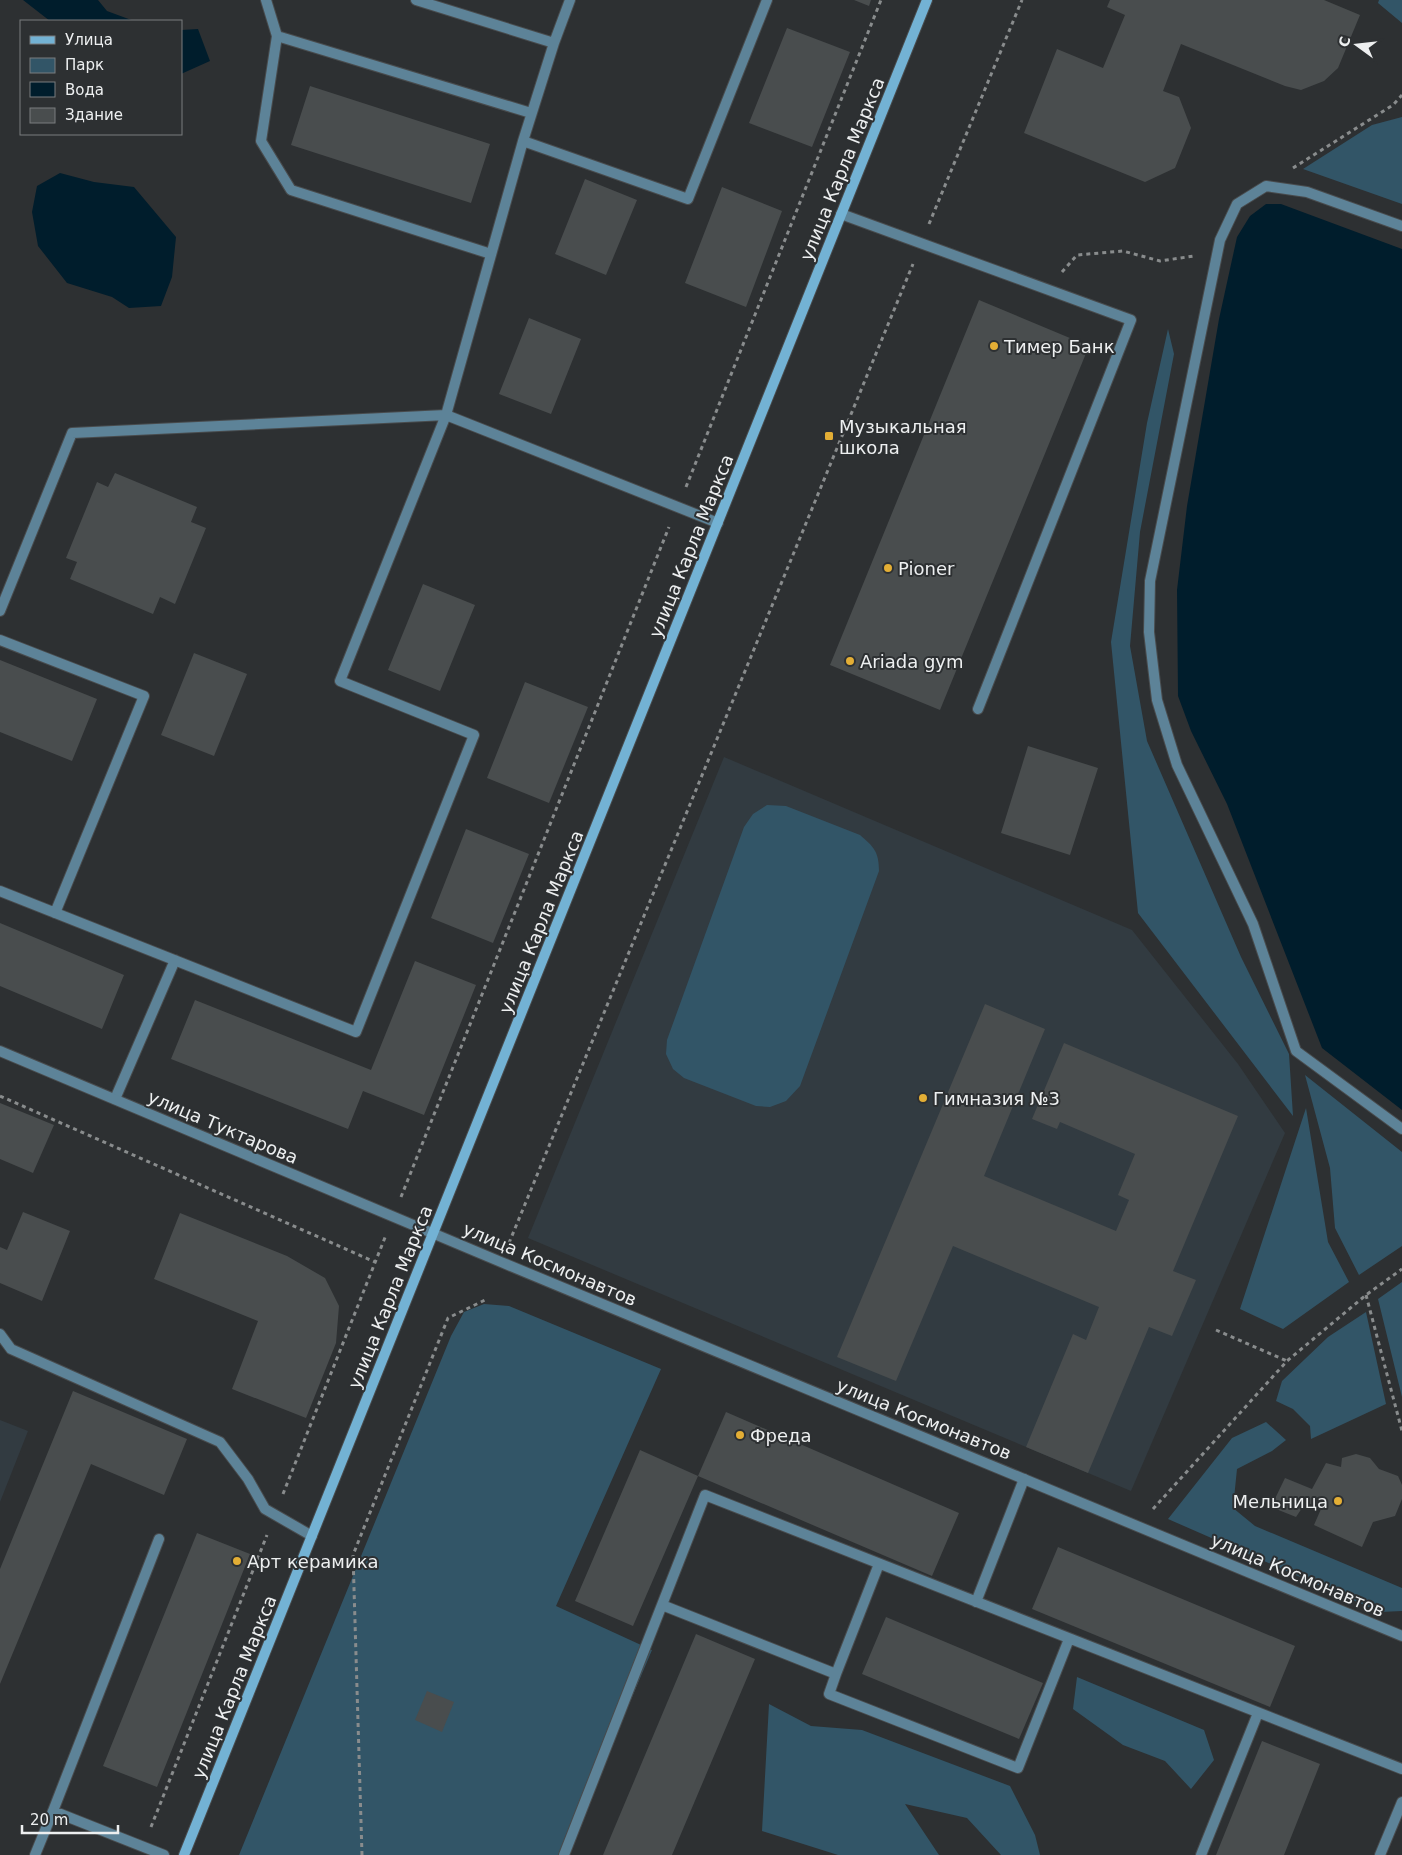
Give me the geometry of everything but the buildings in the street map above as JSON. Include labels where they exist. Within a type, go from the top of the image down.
[{"type":"street","points":[[266,0],[277,36],[261,142],[291,190],[491,254]]},
{"type":"street","points":[[416,0],[554,43]]},
{"type":"street","points":[[0,891],[356,1032],[474,735],[340,682],[446,415],[531,113],[570,0]]},
{"type":"street","points":[[523,141],[688,198],[767,0]]},
{"type":"street","name":"улица Карла Маркса","points":[[184,1855],[927,0]]},
{"type":"street","points":[[277,36],[531,113]]},
{"type":"street","points":[[1402,226],[1307,192],[1266,186],[1237,204],[1220,240],[1150,581],[1149,632],[1157,700],[1177,764],[1253,924],[1296,1051],[1402,1129]]},
{"type":"street","points":[[841,214],[1131,320],[978,709]]},
{"type":"street","points":[[0,611],[72,433],[446,415],[718,523]]},
{"type":"street","points":[[0,640],[144,696],[55,913]]},
{"type":"street","points":[[115,1099],[175,960]]},
{"type":"street","name":"улица Туктарова","points":[[0,1050],[433,1233]]},
{"type":"street","name":"улица Космонавтов","points":[[433,1233],[1402,1636]]},
{"type":"street","points":[[0,1334],[11,1349],[220,1442],[248,1479],[265,1509],[312,1536]]},
{"type":"street","points":[[976,1602],[1024,1479]]},
{"type":"street","points":[[564,1855],[704,1495],[1402,1769]]},
{"type":"street","points":[[35,1855],[159,1540]]},
{"type":"street","points":[[880,1564],[828,1694],[1018,1768],[1069,1638]]},
{"type":"street","points":[[662,1605],[836,1674]]},
{"type":"street","points":[[1200,1855],[1258,1713]]},
{"type":"street","points":[[1380,1855],[1402,1802]]},
{"type":"street","points":[[53,1811],[164,1855]]},
{"type":"path","points":[[144,1846],[393,1216],[881,0]]},
{"type":"path","points":[[501,1262],[1022,0]]},
{"type":"path","points":[[1266,186],[1393,105],[1402,95]]},
{"type":"path","points":[[1047,289],[1077,255],[1123,251],[1160,261],[1193,256],[1220,240]]},
{"type":"path","points":[[0,1096],[375,1262]]},
{"type":"path","points":[[1138,1526],[1287,1360],[1366,1295],[1402,1269]]},
{"type":"path","points":[[1366,1295],[1402,1431]]},
{"type":"path","points":[[362,1855],[353,1555],[448,1318],[485,1300]]},
{"type":"path","points":[[1216,1330],[1287,1360]]},
{"type":"shaded area","name":"Гимназия №3","points":[[724,757],[1132,930],[1238,1064],[1285,1133],[1131,1491],[528,1238]]},
{"type":"shaded area","points":[[0,1420],[28,1431],[0,1502]]},
{"type":"green space","points":[[1379,0],[1402,0],[1402,23],[1378,3]]},
{"type":"green space","points":[[1402,117],[1402,204],[1303,169],[1372,125]]},
{"type":"green space","points":[[1168,329],[1174,354],[1140,532],[1130,646],[1147,741],[1241,957],[1289,1054],[1293,1116],[1138,913],[1111,642],[1147,423]]},
{"type":"green space","points":[[767,805],[786,806],[860,835],[875,850],[879,871],[800,1086],[786,1101],[770,1107],[756,1106],[684,1078],[673,1069],[666,1054],[667,1040],[744,827],[753,814]]},
{"type":"green space","points":[[1305,1075],[1402,1152],[1402,1246],[1359,1275],[1335,1228],[1330,1168]]},
{"type":"green space","points":[[1306,1108],[1328,1242],[1349,1282],[1283,1329],[1240,1309]]},
{"type":"green space","points":[[1402,1282],[1402,1397],[1378,1299]]},
{"type":"green space","points":[[484,1304],[509,1306],[661,1369],[556,1606],[652,1650],[565,1855],[239,1855],[451,1336],[464,1312]]},
{"type":"green space","points":[[1366,1312],[1386,1404],[1311,1439],[1310,1426],[1293,1409],[1276,1401],[1282,1381],[1328,1337]]},
{"type":"green space","points":[[1266,1422],[1286,1440],[1272,1451],[1237,1469],[1233,1508],[1255,1526],[1402,1588],[1402,1611],[1380,1612],[1168,1519],[1232,1438]]},
{"type":"green space","points":[[1077,1677],[1204,1730],[1214,1760],[1191,1789],[1165,1761],[1123,1745],[1073,1709]]},
{"type":"green space","points":[[769,1704],[811,1726],[862,1730],[1010,1786],[1035,1835],[1040,1855],[1001,1855],[967,1818],[905,1804],[939,1855],[838,1855],[762,1831]]},
{"type":"water","points":[[23,0],[98,0],[107,11],[131,20],[49,20]]},
{"type":"water","points":[[198,29],[210,61],[182,74],[182,30]]},
{"type":"water","points":[[60,173],[94,182],[134,187],[176,237],[172,277],[161,306],[129,308],[112,297],[67,283],[38,246],[32,212],[37,186]]},
{"type":"water","points":[[1266,204],[1281,204],[1402,249],[1402,1110],[1322,1048],[1227,804],[1191,731],[1178,696],[1177,590],[1187,506],[1219,319],[1237,237],[1250,216]]},
{"type":"place","name":"Тимер Банк","points":[[994,346]]},
{"type":"place","name":"Музыкальная школа","points":[[829,436]]},
{"type":"place","name":"Pioner","points":[[888,568]]},
{"type":"place","name":"Ariada gym","points":[[850,661]]},
{"type":"place","name":"Гимназия №3","points":[[923,1098]]},
{"type":"place","name":"Фреда","points":[[740,1435]]},
{"type":"place","name":"Мельница","points":[[1338,1501]]},
{"type":"place","name":"Арт керамика","points":[[237,1561]]}]
